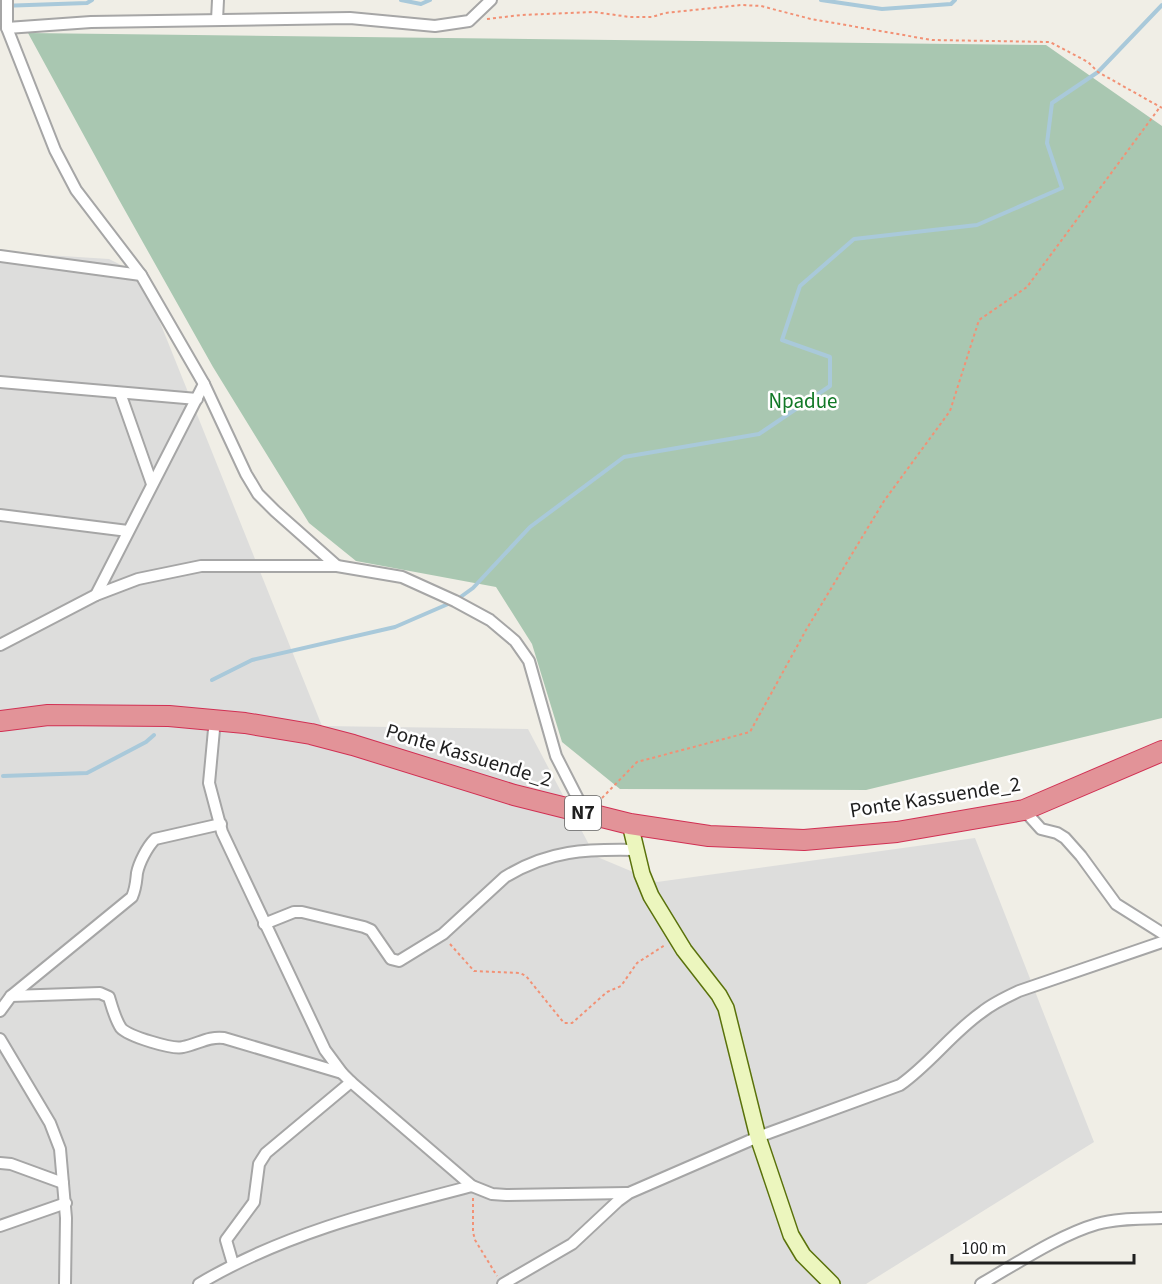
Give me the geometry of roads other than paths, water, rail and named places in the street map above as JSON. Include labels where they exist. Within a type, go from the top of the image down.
[{"type":"highway","name":"Ponte Kassuende_2","points":[[0,721],[48,716],[169,716],[215,719],[311,734],[514,795],[578,806],[630,824],[709,836],[804,840],[897,832],[1024,810],[1162,750]]},
{"type":"street","points":[[7,0],[7,28],[55,150],[76,190],[141,275],[204,384],[246,474],[258,494],[337,566]]},
{"type":"street","points":[[217,20],[218,0]]},
{"type":"street","points":[[7,28],[91,22],[350,18],[435,26],[469,21],[491,0]]},
{"type":"street","points":[[0,256],[141,275]]},
{"type":"street","points":[[0,382],[197,399]]},
{"type":"street","points":[[96,595],[204,384]]},
{"type":"street","points":[[120,393],[152,484]]},
{"type":"street","points":[[0,516],[128,531]]},
{"type":"street","points":[[0,645],[96,595],[138,579],[201,566],[337,566],[402,577],[490,620],[515,641],[529,662],[556,756],[578,806]]},
{"type":"street","points":[[215,719],[209,783],[222,832],[325,1050],[342,1073],[472,1186],[492,1194],[506,1195],[629,1193]]},
{"type":"street","points":[[1024,810],[1041,829],[1057,833],[1065,838],[1082,856],[1116,904],[1162,933]]},
{"type":"street","points":[[0,1011],[11,996],[132,897],[136,890],[137,874],[149,845],[155,839],[221,824]]},
{"type":"street","points":[[630,824],[645,885],[677,938],[726,1008],[758,1137],[791,1235],[803,1255],[832,1284]]},
{"type":"street","points":[[264,924],[294,912],[302,912],[364,927],[371,930],[391,959],[399,962],[443,934],[505,877],[534,862],[573,851],[636,850]]},
{"type":"street","points":[[502,1284],[573,1244],[629,1193],[758,1137],[900,1085],[914,1075],[980,1013],[997,1002],[1019,991],[1162,942]]},
{"type":"street","points":[[11,996],[100,993],[108,997],[120,1026],[126,1032],[170,1048],[183,1047],[212,1037],[224,1038],[342,1073]]},
{"type":"street","points":[[0,1039],[56,1136],[60,1149],[66,1203],[65,1284]]},
{"type":"street","points":[[233,1264],[226,1240],[254,1202],[261,1159],[351,1082]]},
{"type":"street","points":[[0,1164],[10,1164],[63,1183]]},
{"type":"street","points":[[199,1284],[233,1264],[381,1209],[472,1186]]},
{"type":"street","points":[[0,1226],[66,1203]]},
{"type":"street","points":[[981,1284],[1083,1229],[1115,1221],[1162,1218]]},
{"type":"waterway","points":[[0,6],[87,3],[92,0]]},
{"type":"waterway","points":[[401,0],[421,4],[430,0]]},
{"type":"waterway","points":[[821,0],[882,9],[951,4],[955,0]]},
{"type":"waterway","points":[[212,680],[252,660],[395,627],[455,601],[473,588],[530,527],[624,457],[759,434],[830,386],[830,357],[782,340],[800,286],[854,239],[977,225],[1062,188],[1047,143],[1052,103],[1098,72],[1162,5]]},
{"type":"waterway","points":[[3,776],[87,773],[146,742],[154,735]]},
{"type":"park label","name":"Npadue","points":[[803,401]]}]
